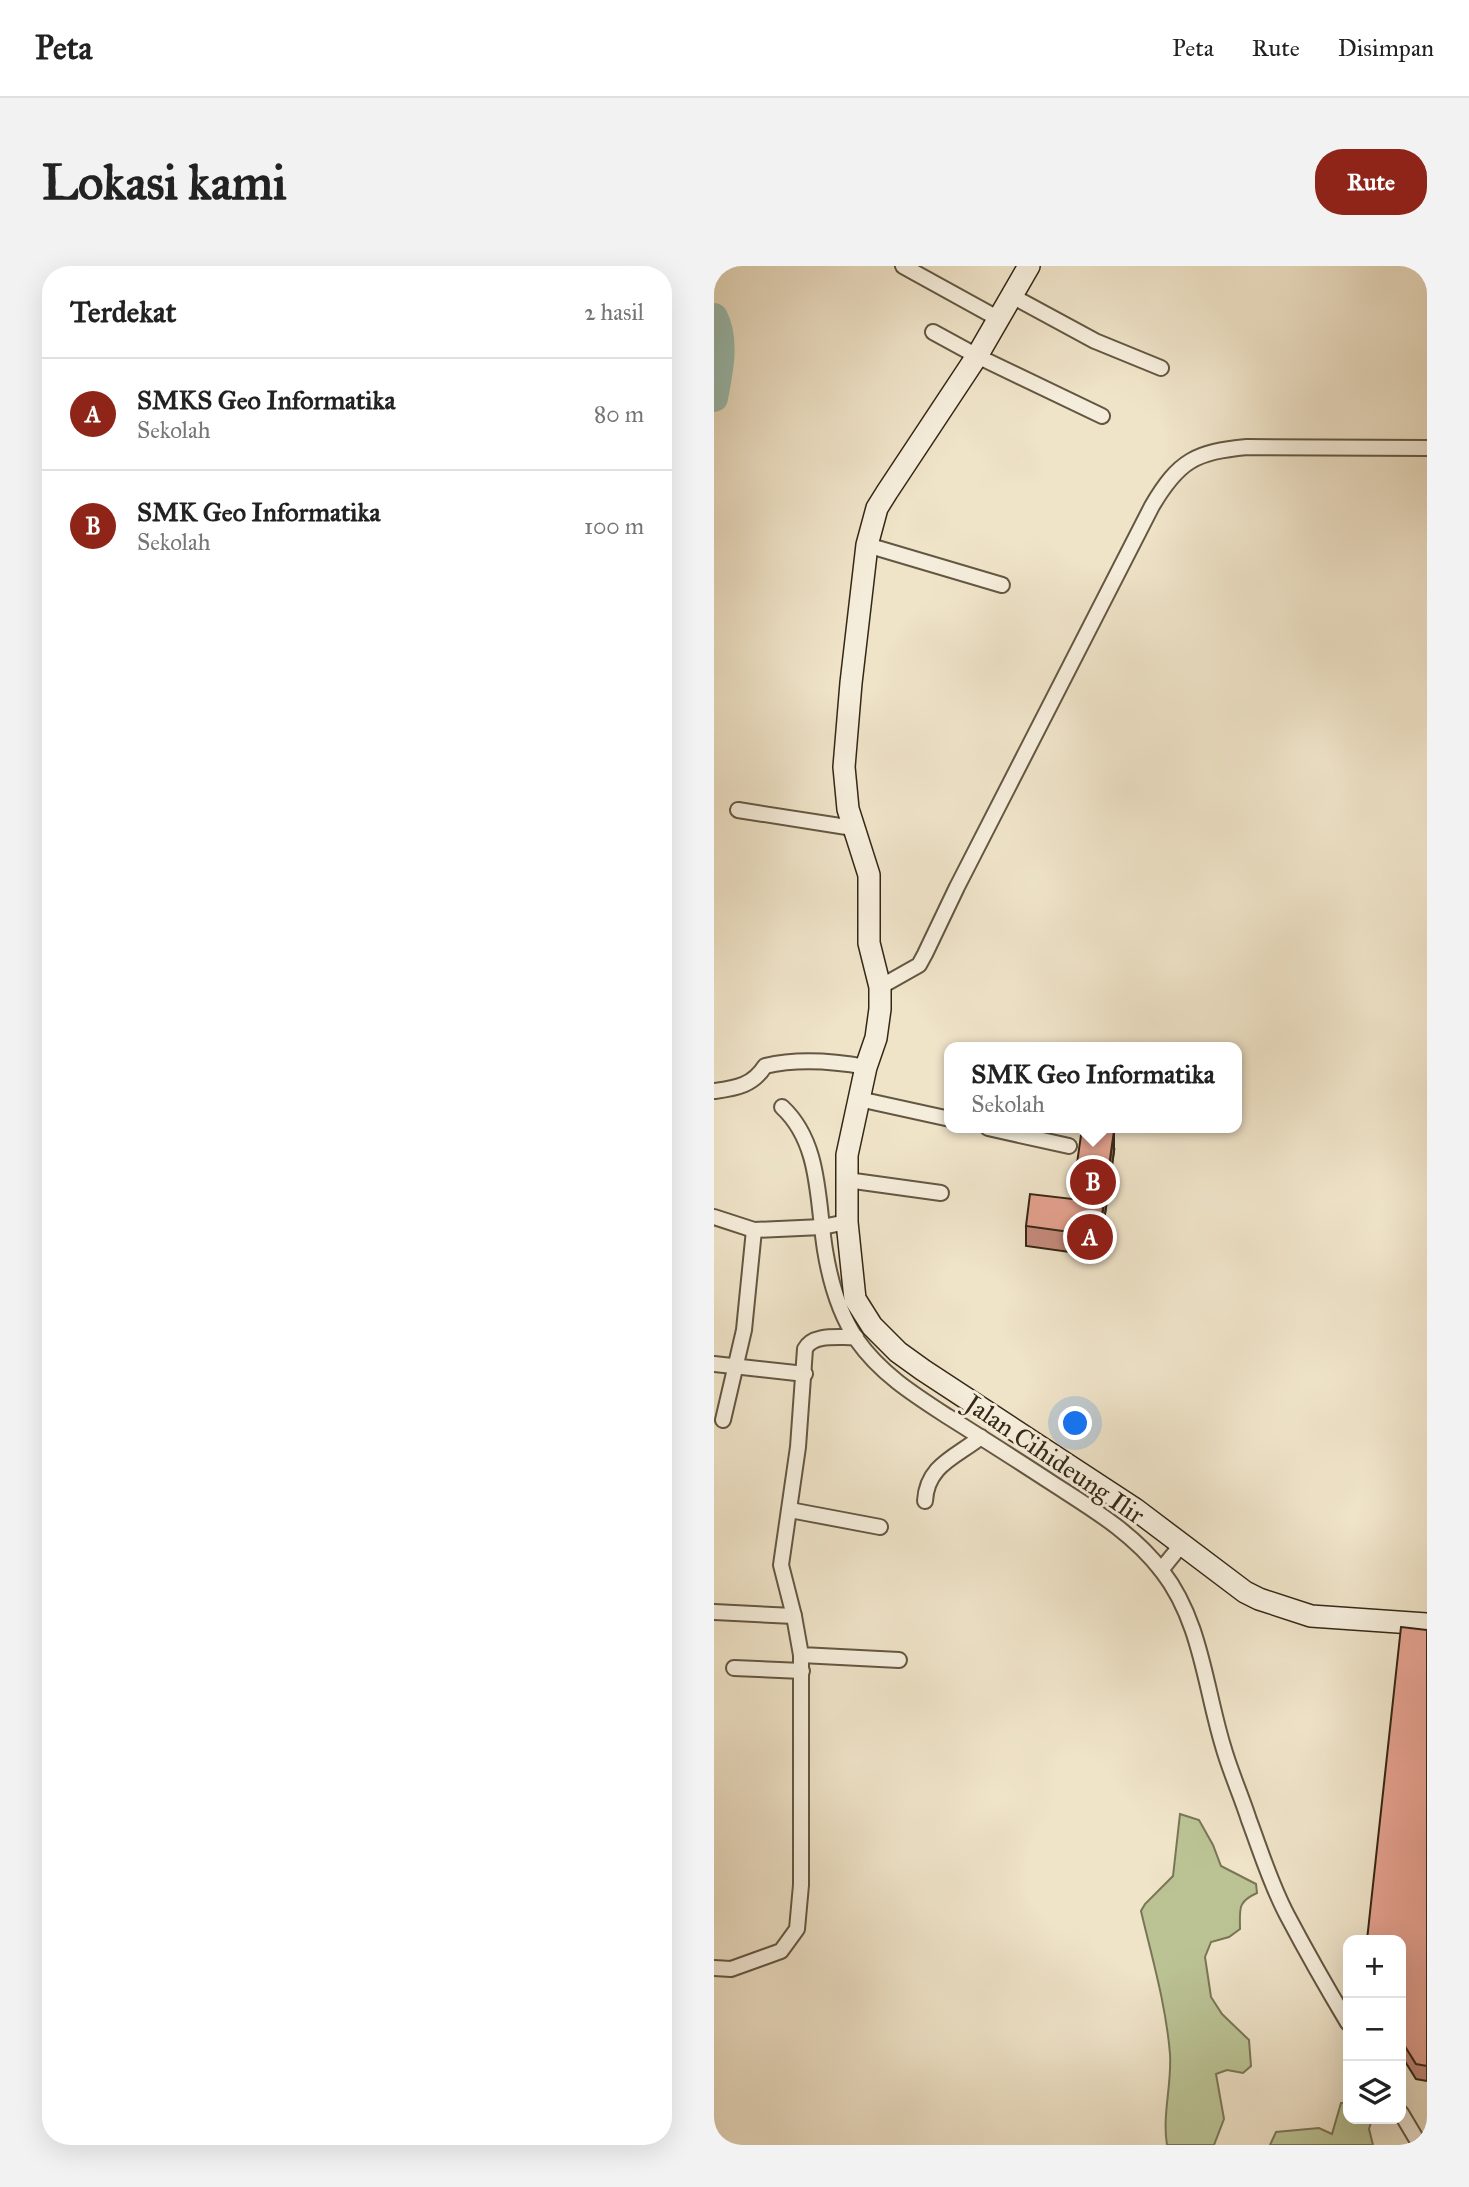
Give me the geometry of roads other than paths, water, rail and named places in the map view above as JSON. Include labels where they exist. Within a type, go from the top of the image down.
[{"type":"main road","points":[[1029,266],[977,356],[877,508],[867,545],[851,683],[845,794],[869,875],[869,943],[887,984],[847,1154],[847,1180],[834,1225],[855,1299],[872,1326],[923,1370],[1135,1509],[1245,1592],[1277,1607],[1311,1616],[1427,1624]]},
{"type":"street","points":[[903,266],[999,319]]},
{"type":"street","points":[[1013,296],[1095,341],[1161,368]]},
{"type":"street","points":[[933,332],[1102,416]]},
{"type":"street","points":[[887,984],[919,965],[1153,506],[1173,474],[1186,462],[1223,449],[1427,449]]},
{"type":"street","points":[[867,545],[1002,585]]},
{"type":"street","points":[[738,810],[853,828]]},
{"type":"street","points":[[715,1091],[743,1086],[758,1077],[765,1066],[773,1064],[839,1062],[866,1067]]},
{"type":"street","points":[[859,1099],[944,1118]]},
{"type":"street","name":"Jalan Cihideung Ilir","points":[[782,1107],[804,1134],[834,1225],[832,1284],[856,1338],[880,1368],[897,1382],[1113,1522],[1133,1539],[1161,1570],[1178,1596],[1208,1678],[1222,1744],[1272,1882],[1287,1915],[1343,2014]]},
{"type":"street","points":[[1010,1133],[1069,1146]]},
{"type":"street","points":[[847,1180],[941,1193]]},
{"type":"street","points":[[714,1217],[754,1230],[834,1225]]},
{"type":"street","points":[[723,1420],[744,1330],[754,1230]]},
{"type":"street","points":[[714,1968],[731,1969],[781,1951],[797,1929],[800,1885],[802,1671],[794,1616],[781,1565],[790,1510],[805,1374],[805,1349],[808,1343],[816,1339],[856,1338]]},
{"type":"street","points":[[714,1364],[805,1374]]},
{"type":"street","points":[[926,1501],[926,1486],[931,1475],[981,1437]]},
{"type":"street","points":[[790,1510],[880,1527]]},
{"type":"street","points":[[1161,1570],[1182,1544]]},
{"type":"street","points":[[714,1612],[794,1616]]},
{"type":"street","points":[[801,1655],[899,1660]]},
{"type":"street","points":[[734,1668],[802,1671]]},
{"type":"street","points":[[1406,2121],[1420,2145]]},
{"type":"waterway","points":[[714,317],[721,346],[714,398]]},
{"type":"place","name":"SMK Geo Informatika","points":[[1093,1182]]},
{"type":"place","name":"SMKS Geo Informatika","points":[[1090,1237]]}]
